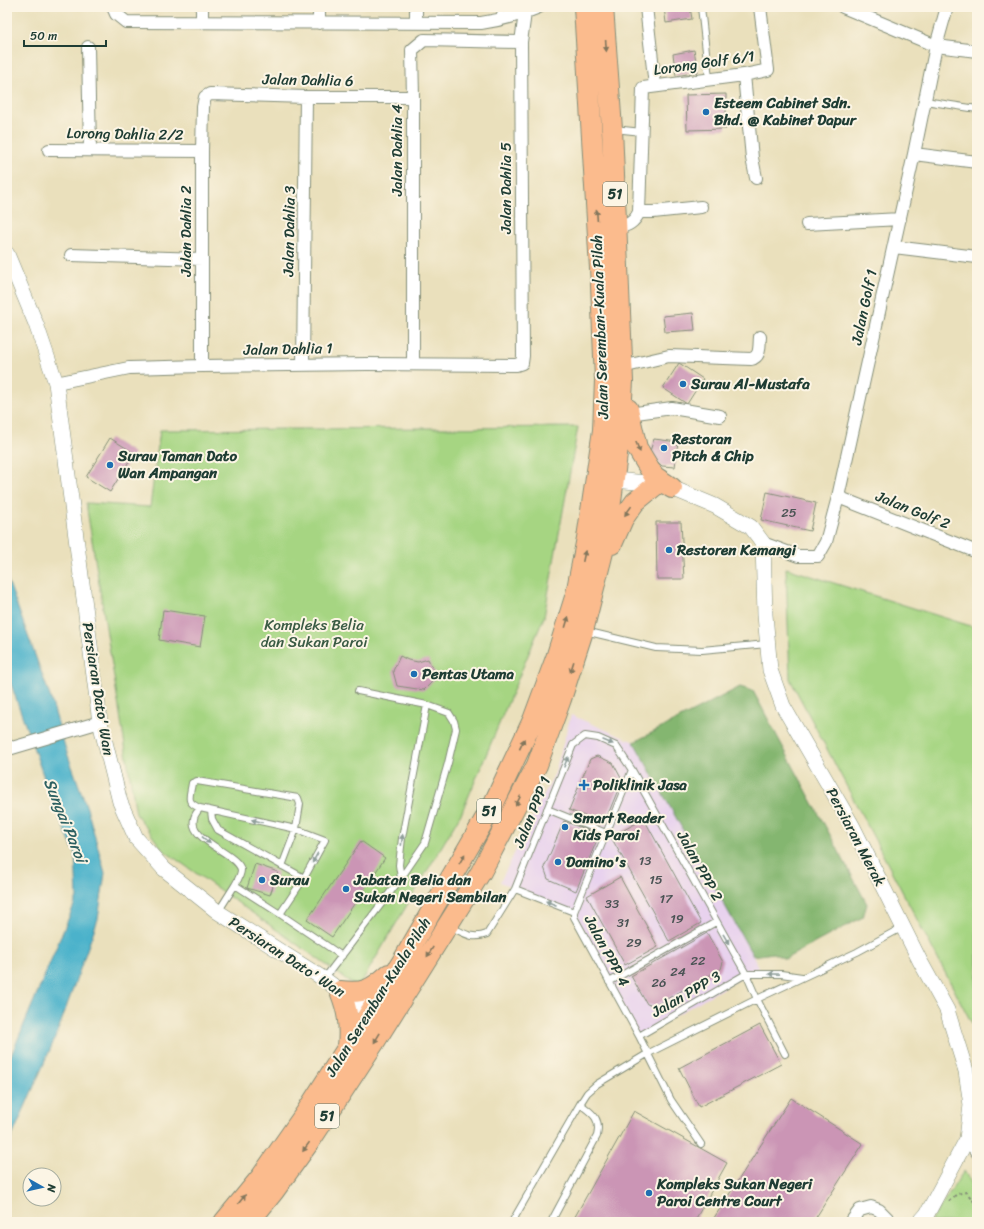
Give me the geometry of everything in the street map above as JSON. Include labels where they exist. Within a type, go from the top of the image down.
[{"type":"highway","name":"Jalan Seremban-Kuala Pilah","points":[[249,1222],[274,1191],[310,1141],[370,1050],[397,1004],[481,872],[537,765],[562,699],[585,625],[606,540],[603,430],[605,380],[601,285],[584,7]]},
{"type":"highway","name":"Jalan Seremban-Kuala Pilah","points":[[224,1222],[261,1177],[307,1111],[402,962],[493,805],[533,720],[556,658],[576,594],[588,538],[620,431],[623,374],[612,129],[603,7]]},
{"type":"highway","points":[[603,332],[606,334],[612,330],[611,286],[614,278],[619,274]]},
{"type":"highway","points":[[585,625],[606,558],[623,519],[635,502],[664,486],[654,476],[637,448],[629,414],[623,374]]},
{"type":"highway","points":[[348,1047],[348,1019],[340,991],[351,992],[368,990],[377,985],[402,962]]},
{"type":"highway","points":[[370,1013],[373,1015],[379,1015],[387,1012],[397,1004]]},
{"type":"street","points":[[113,7],[116,14],[126,22],[202,23],[481,23],[501,20],[539,7]]},
{"type":"street","points":[[202,7],[202,23]]},
{"type":"street","points":[[319,7],[319,23]]},
{"type":"street","points":[[416,7],[416,23]]},
{"type":"street","points":[[646,7],[656,86]]},
{"type":"street","name":"Lorong Golf 6/1","points":[[642,132],[643,88],[768,70],[760,7]]},
{"type":"street","points":[[843,7],[936,46],[977,51]]},
{"type":"street","name":"Jalan Golf 1","points":[[764,543],[798,556],[818,556],[826,542],[838,497],[894,247],[936,46],[947,7]]},
{"type":"street","name":"Jalan Dahlia 5","points":[[522,363],[521,42],[525,13]]},
{"type":"street","name":"Jalan Dahlia 4","points":[[413,364],[412,50],[424,40],[521,42]]},
{"type":"street","points":[[88,47],[90,150]]},
{"type":"street","points":[[744,74],[752,158],[756,178]]},
{"type":"street","name":"Jalan Dahlia 6","points":[[205,97],[210,94],[306,97],[413,97]]},
{"type":"street","name":"Jalan Dahlia 2","points":[[202,366],[202,152],[203,107],[205,97]]},
{"type":"street","name":"Jalan Dahlia 3","points":[[303,364],[306,97]]},
{"type":"street","points":[[616,229],[628,225],[636,219],[639,212],[642,132]]},
{"type":"street","name":"Lorong Dahlia 2/2","points":[[49,150],[202,152]]},
{"type":"street","points":[[914,154],[977,162]]},
{"type":"street","points":[[639,212],[702,207]]},
{"type":"street","points":[[807,224],[900,219]]},
{"type":"street","points":[[894,247],[977,257]]},
{"type":"street","name":"Persiaran Dato' Wan","points":[[7,254],[36,324],[56,383],[100,722],[120,802],[136,838],[164,869],[218,912],[324,979],[370,1013]]},
{"type":"street","points":[[71,255],[202,259]]},
{"type":"street","points":[[623,374],[669,356],[755,358],[758,355],[760,337]]},
{"type":"street","name":"Jalan Dahlia 1","points":[[56,383],[129,368],[303,364],[516,365],[522,363]]},
{"type":"street","points":[[629,414],[672,408],[720,416]]},
{"type":"street","points":[[605,479],[664,486],[715,506],[751,527],[764,543]]},
{"type":"street","name":"Jalan Golf 2","points":[[838,497],[977,552]]},
{"type":"street","name":"Persiaran Merak","points":[[764,543],[765,615],[770,670],[784,706],[853,827],[920,961],[947,1010],[966,1071],[971,1105],[967,1139],[927,1214],[920,1222]]},
{"type":"street","points":[[10,746],[100,722]]},
{"type":"street","points":[[967,1139],[977,1152]]},
{"type":"street","points":[[851,1222],[860,1210],[871,1207],[879,1210],[891,1222]]},
{"type":"lane","points":[[500,7],[501,20]]},
{"type":"lane","points":[[701,7],[709,78]]},
{"type":"lane","points":[[925,101],[977,109]]},
{"type":"lane","points":[[612,129],[642,132]]},
{"type":"lane","points":[[585,625],[656,648],[702,650],[767,644]]},
{"type":"lane","points":[[324,979],[401,878],[425,843],[456,730],[454,721],[449,714],[427,705],[358,691]]},
{"type":"lane","points":[[401,878],[399,865],[402,838],[427,705]]},
{"type":"lane","name":"Jalan PPP 2","points":[[573,745],[585,736],[598,738],[616,746],[632,770],[746,974],[785,1054]]},
{"type":"lane","name":"Jalan PPP 1","points":[[448,925],[469,936],[480,937],[487,934],[515,889],[573,745]]},
{"type":"lane","points":[[574,912],[632,770]]},
{"type":"lane","points":[[280,914],[304,878],[325,840],[296,830],[211,811],[192,805],[190,801],[192,783],[197,781],[298,798],[300,804],[296,830],[282,866]]},
{"type":"lane","points":[[200,808],[194,818],[193,823],[195,830],[206,841],[237,863],[241,869],[236,884],[218,912]]},
{"type":"lane","points":[[547,809],[606,833]]},
{"type":"lane","points":[[211,811],[212,819],[218,830],[304,878]]},
{"type":"lane","points":[[236,884],[342,956]]},
{"type":"lane","name":"Jalan PPP 4","points":[[515,889],[574,912],[574,917],[671,1100],[701,1144]]},
{"type":"lane","points":[[609,982],[716,922]]},
{"type":"lane","points":[[512,1222],[580,1104],[587,1093],[597,1084],[647,1054],[802,977],[857,952],[904,927]]},
{"type":"lane","points":[[746,974],[781,974],[802,977]]},
{"type":"lane","name":"Jalan PPP 3","points":[[638,1036],[746,974]]},
{"type":"lane","points":[[551,1222],[597,1136],[599,1129],[598,1121],[593,1114],[580,1104]]},
{"type":"path","points":[[946,1204],[957,1194],[966,1192],[977,1205]]},
{"type":"shaded area","points":[[571,715],[634,742],[753,956],[758,968],[638,1037],[575,914],[500,882],[555,773]]},
{"type":"green space","name":"Kompleks Belia dan Sukan Paroi","points":[[578,427],[544,617],[462,812],[358,988],[163,850],[136,814],[86,503],[150,507],[160,430]]},
{"type":"green space","points":[[786,568],[977,628],[977,1033],[790,679]]},
{"type":"green space","points":[[740,687],[753,691],[867,904],[863,917],[785,959],[773,953],[753,956],[634,742]]},
{"type":"green space","points":[[964,1171],[977,1192],[977,1222],[930,1222]]},
{"type":"water","name":"Sungai Paroi","points":[[7,578],[50,696],[66,750],[87,808],[105,873],[98,919],[56,1036],[7,1148],[7,1065],[77,898],[75,853],[55,809],[7,673]]},
{"type":"building","points":[[664,7],[690,7],[692,19],[666,23]]},
{"type":"building","points":[[694,50],[698,72],[676,76],[673,54]]},
{"type":"building","name":"Esteem Cabinet Sdn. Bhd. @ Kabinet Dapur","points":[[726,94],[726,129],[687,130],[686,95]]},
{"type":"building","points":[[693,313],[695,330],[665,332],[663,316]]},
{"type":"building","name":"Surau Al-Mustafa","points":[[679,363],[703,379],[687,404],[663,388]]},
{"type":"building","name":"Surau Taman Dato Wan Ampangan","points":[[110,438],[134,453],[110,492],[86,477]]},
{"type":"building","name":"Restoran Pitch & Chip","points":[[654,439],[678,442],[675,467],[662,466],[649,454]]},
{"type":"building","points":[[767,492],[816,503],[810,531],[761,520]]},
{"type":"building","name":"Restoren Kemangi","points":[[656,522],[681,522],[684,579],[657,579]]},
{"type":"building","points":[[163,610],[205,616],[200,647],[159,640]]},
{"type":"building","name":"Pentas Utama","points":[[400,656],[408,660],[418,662],[428,659],[437,677],[424,690],[397,686],[393,671]]},
{"type":"building","points":[[597,756],[613,763],[622,780],[604,824],[569,810],[590,759]]},
{"type":"building","points":[[644,819],[701,923],[669,941],[611,837]]},
{"type":"building","points":[[564,821],[599,835],[576,891],[548,879],[544,867]]},
{"type":"building","name":"Jabatan Belia dan Sukan Negeri Sembilan","points":[[361,841],[385,858],[332,937],[307,920]]},
{"type":"building","name":"Surau","points":[[255,864],[278,872],[270,895],[247,888]]},
{"type":"building","points":[[620,877],[658,947],[625,965],[587,896]]},
{"type":"building","points":[[707,933],[723,962],[721,969],[654,1006],[647,1004],[631,976]]},
{"type":"building","points":[[760,1025],[781,1064],[699,1107],[679,1068]]},
{"type":"building","points":[[791,1098],[863,1144],[813,1222],[713,1222],[712,1221]]},
{"type":"building","name":"Kompleks Sukan Negeri Paroi Centre Court","points":[[634,1111],[727,1163],[694,1222],[572,1222]]},
{"type":"place","name":"Esteem Cabinet Sdn. Bhd. @ Kabinet Dapur","points":[[706,112]]},
{"type":"place","name":"Surau Al-Mustafa","points":[[683,384]]},
{"type":"place","name":"Restoran Pitch & Chip","points":[[664,448]]},
{"type":"place","name":"Surau Taman Dato Wan Ampangan","points":[[110,465]]},
{"type":"place","name":"Restoren Kemangi","points":[[669,550]]},
{"type":"place","name":"Pentas Utama","points":[[414,674]]},
{"type":"place","name":"Poliklinik Jasa","points":[[584,785]]},
{"type":"place","name":"Smart Reader Kids Paroi","points":[[565,827]]},
{"type":"place","name":"Domino's","points":[[558,862]]},
{"type":"place","name":"Surau","points":[[262,880]]},
{"type":"place","name":"Jabatan Belia dan Sukan Negeri Sembilan","points":[[346,889]]},
{"type":"place","name":"Kompleks Sukan Negeri Paroi Centre Court","points":[[649,1193]]}]
